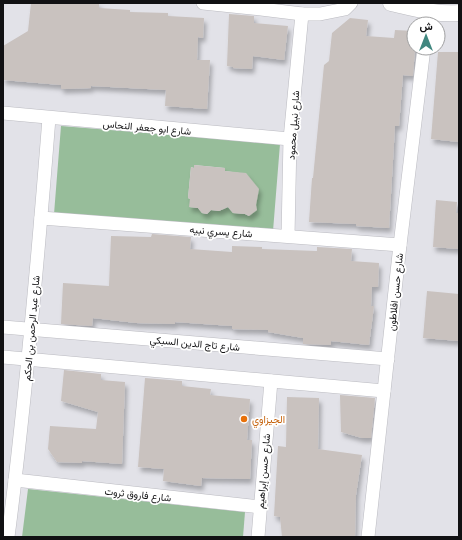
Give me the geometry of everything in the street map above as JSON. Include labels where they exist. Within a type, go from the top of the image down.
[{"type":"street","points":[[203,3],[261,6],[302,14],[320,14],[345,9],[351,3]]},
{"type":"street","points":[[391,3],[422,16]]},
{"type":"street","points":[[432,16],[440,13],[459,13]]},
{"type":"street","name":"شارع نبيل محمود","points":[[288,236],[290,139],[302,14]]},
{"type":"street","name":"شارع حسن افلاطون","points":[[368,537],[400,245],[423,56]]},
{"type":"street","name":"شارع ابو جعفر النحاس","points":[[3,113],[290,139]]},
{"type":"street","name":"شارع عبد الرحمن بن الحكم","points":[[8,537],[28,360],[50,118]]},
{"type":"street","name":"شارع يسري نبيه","points":[[41,218],[400,245]]},
{"type":"street","name":"شارع تاج الدين السبكي","points":[[3,327],[388,359]]},
{"type":"street","points":[[3,357],[384,391]]},
{"type":"street","name":"شارع حسن إبراهيم","points":[[258,537],[271,381]]},
{"type":"street","name":"شارع فاروق ثروت","points":[[15,480],[260,507]]},
{"type":"green space","points":[[61,126],[280,144],[273,231],[54,214]],"holes":[[[194,165],[225,168],[225,171],[247,174],[249,216],[245,214],[233,213],[228,207],[219,211],[211,210],[207,214],[202,213],[198,208],[190,207],[190,199],[188,198],[191,167],[194,168]]]},
{"type":"green space","points":[[28,489],[245,512],[243,537],[22,537]]},
{"type":"building","points":[[31,3],[99,3],[99,8],[130,10],[130,12],[168,13],[168,16],[204,18],[203,38],[198,37],[197,60],[210,60],[207,109],[165,106],[166,90],[91,86],[91,88],[61,89],[61,85],[3,80],[3,46],[28,31]]},
{"type":"building","points":[[229,14],[254,16],[254,23],[288,26],[284,60],[253,56],[252,69],[233,68],[227,66]]},
{"type":"building","points":[[350,18],[368,20],[366,36],[394,38],[395,30],[406,31],[406,56],[414,56],[413,76],[403,75],[399,126],[395,126],[389,228],[356,226],[356,224],[309,222],[324,65],[329,61],[332,33]]},
{"type":"building","points":[[446,52],[459,52],[459,142],[431,139],[438,56],[446,56]]},
{"type":"building","points":[[194,165],[225,168],[225,171],[246,173],[259,189],[256,205],[257,210],[249,216],[245,214],[233,213],[228,207],[219,211],[211,210],[207,214],[202,213],[198,208],[189,207],[190,199],[188,198],[191,167],[194,168]]},
{"type":"building","points":[[436,200],[457,202],[456,213],[459,213],[459,249],[433,247]]},
{"type":"building","points":[[152,234],[191,237],[190,249],[232,252],[232,246],[262,247],[262,249],[317,251],[317,247],[352,249],[351,261],[379,263],[378,287],[372,287],[371,306],[374,306],[369,345],[331,341],[331,345],[303,344],[303,338],[268,332],[268,330],[232,329],[232,326],[175,322],[175,324],[136,323],[93,318],[92,326],[61,324],[63,283],[109,286],[111,236],[151,237]]},
{"type":"building","points":[[427,291],[459,294],[459,341],[423,338]]},
{"type":"building","points":[[64,370],[101,374],[101,380],[125,382],[122,464],[82,461],[82,463],[57,462],[48,449],[50,426],[96,429],[98,412],[61,401]]},
{"type":"building","points":[[145,378],[182,381],[182,386],[211,389],[210,395],[250,399],[247,440],[252,440],[250,479],[202,478],[201,486],[163,481],[164,469],[138,467]]},
{"type":"building","points":[[340,395],[375,398],[371,438],[362,438],[341,432]]},
{"type":"building","points":[[287,397],[319,398],[318,449],[362,455],[356,495],[355,537],[282,537],[280,517],[274,516],[278,446],[286,447]]},
{"type":"place","name":"الجيزاوي","points":[[244,419]]}]
